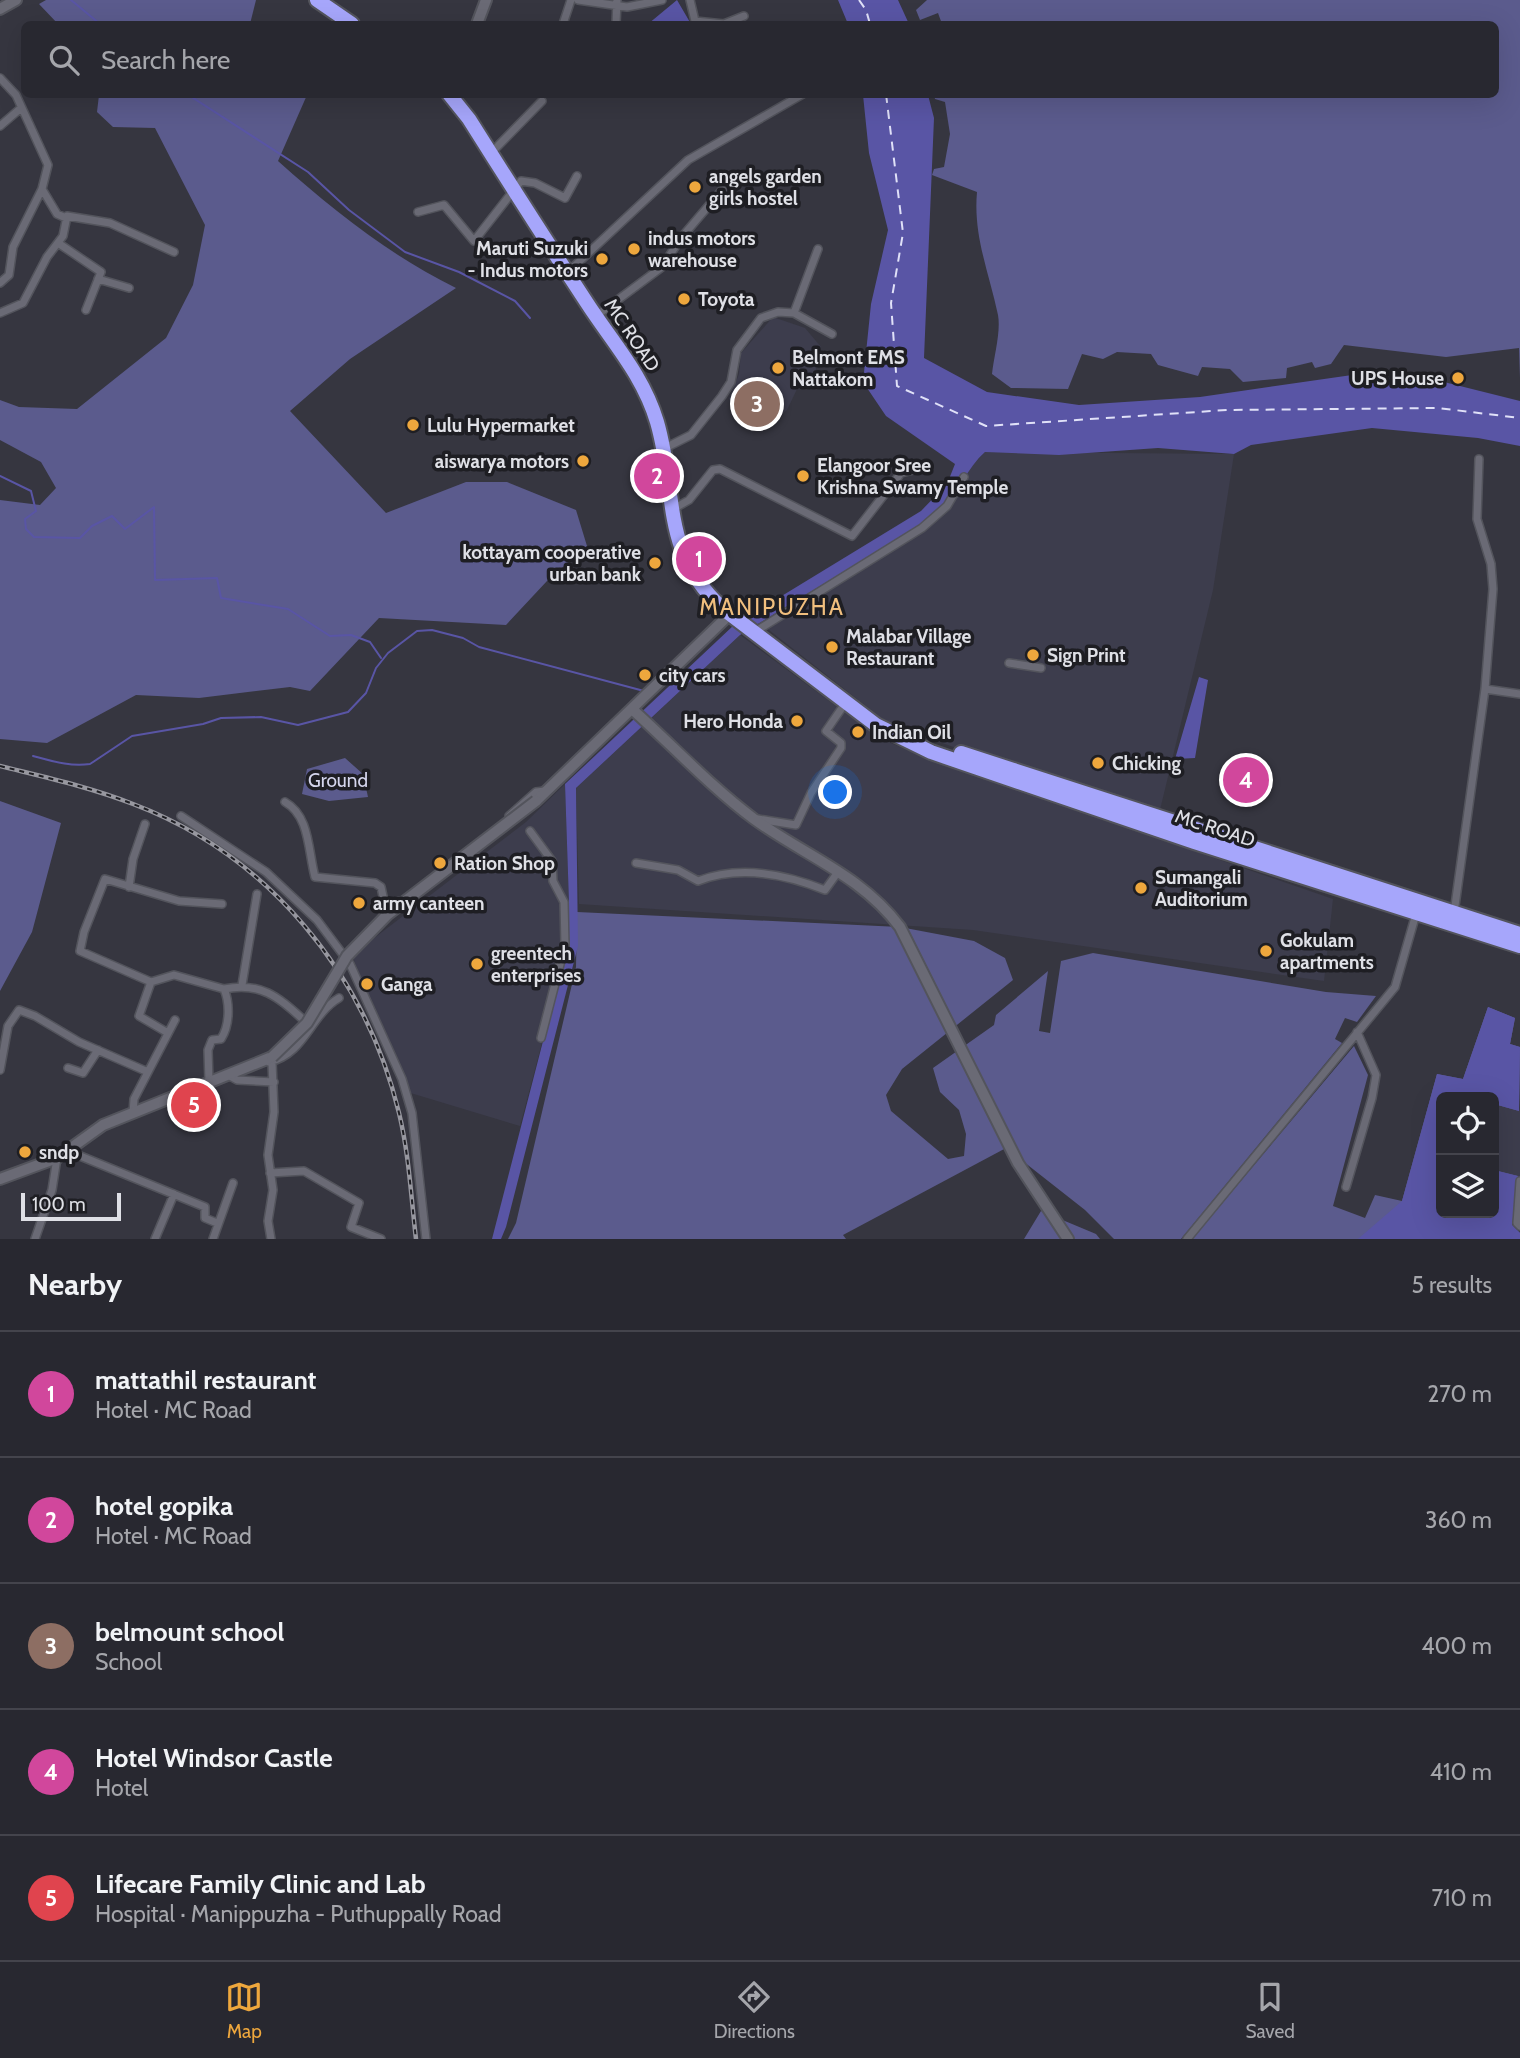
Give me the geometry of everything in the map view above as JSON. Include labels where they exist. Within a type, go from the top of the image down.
[{"type":"highway","points":[[317,0],[348,21]]},
{"type":"highway","name":"MC ROAD","points":[[452,98],[491,153],[596,316],[637,373],[658,424],[685,563],[699,586],[730,614],[752,628],[876,725],[902,738],[966,755],[1416,914],[1520,946]]},
{"type":"highway","name":"MC ROAD","points":[[1238,849],[1520,934]]},
{"type":"main road","points":[[0,9],[16,0]]},
{"type":"main road","points":[[478,21],[486,0]]},
{"type":"main road","points":[[0,1179],[57,1158],[103,1125],[270,1060],[307,1023],[347,956],[387,915],[536,801],[634,710],[730,614]]},
{"type":"main road","points":[[634,710],[754,819],[867,889],[901,927],[1018,1163],[1068,1239]]},
{"type":"street","points":[[564,21],[571,0]]},
{"type":"street","points":[[578,0],[617,3],[662,0]]},
{"type":"street","points":[[690,0],[695,21]]},
{"type":"street","points":[[616,21],[617,3]]},
{"type":"street","points":[[732,21],[744,16]]},
{"type":"street","points":[[0,78],[12,89],[48,163],[42,188],[13,247],[9,275],[0,283]]},
{"type":"street","points":[[567,272],[684,163],[796,98]]},
{"type":"street","points":[[491,153],[542,102]]},
{"type":"street","points":[[0,126],[22,108]]},
{"type":"street","points":[[418,212],[444,205],[474,241],[521,181],[527,181],[565,198],[577,176]]},
{"type":"street","points":[[42,188],[57,214],[66,218],[103,221],[174,252]]},
{"type":"street","points":[[596,316],[662,267],[686,232],[722,190]]},
{"type":"street","points":[[0,313],[23,303],[47,257],[63,236],[66,218]]},
{"type":"street","points":[[58,243],[101,272],[86,310]]},
{"type":"street","points":[[794,313],[818,249]]},
{"type":"street","points":[[98,279],[129,288]]},
{"type":"street","points":[[662,449],[691,435],[722,396],[731,382],[737,350],[761,318],[778,312],[794,313],[832,334]]},
{"type":"street","points":[[1454,913],[1485,689],[1493,575],[1478,528],[1479,459]]},
{"type":"street","points":[[673,509],[689,500],[713,470],[720,469],[852,536],[901,472],[913,470]]},
{"type":"street","points":[[752,628],[922,528],[947,506],[964,477]]},
{"type":"street","points":[[1009,663],[1041,668]]},
{"type":"street","points":[[1485,689],[1520,694]]},
{"type":"street","points":[[754,819],[796,825],[801,821],[811,793],[841,748],[841,743],[826,732],[846,702]]},
{"type":"street","points":[[285,802],[296,808],[303,820],[315,877],[378,884],[382,899],[393,905],[488,833],[536,792],[545,791]]},
{"type":"street","points":[[181,816],[266,872],[311,914],[350,964],[402,1079],[412,1113],[426,1239]]},
{"type":"street","points":[[129,887],[133,859],[145,824]]},
{"type":"street","points":[[530,831],[552,861],[553,881],[564,902],[565,945],[541,1038]]},
{"type":"street","points":[[636,863],[678,870],[698,881],[732,871],[774,875],[825,890],[838,872]]},
{"type":"street","points":[[222,904],[179,901],[105,879],[80,951],[151,982],[174,975],[224,989],[242,985],[277,997],[307,1023]]},
{"type":"street","points":[[242,985],[257,894]]},
{"type":"street","points":[[1187,1239],[1395,987],[1416,914]]},
{"type":"street","points":[[151,982],[139,1016],[168,1033]]},
{"type":"street","points":[[209,1082],[208,1050],[212,1040],[221,1039],[226,1031],[228,998],[224,989]]},
{"type":"street","points":[[271,1239],[268,1221],[273,1190],[268,1149],[274,1082],[270,1060],[302,1042],[324,1010],[339,998]]},
{"type":"street","points":[[0,1070],[8,1026],[19,1010],[148,1072]]},
{"type":"street","points":[[133,1113],[134,1099],[174,1020]]},
{"type":"street","points":[[1346,1187],[1376,1075],[1357,1032]]},
{"type":"street","points":[[68,1068],[83,1073],[98,1050]]},
{"type":"street","points":[[228,1075],[237,1080],[274,1082]]},
{"type":"street","points":[[68,1152],[205,1207],[205,1218],[217,1223]]},
{"type":"street","points":[[35,1239],[52,1190],[57,1158]]},
{"type":"street","points":[[270,1173],[304,1171],[359,1203],[351,1227],[381,1239]]},
{"type":"street","points":[[213,1239],[233,1183]]},
{"type":"street","points":[[1520,1183],[1517,1223],[1520,1226]]},
{"type":"street","points":[[155,1239],[174,1194]]},
{"type":"shaded area","points":[[677,0],[689,21],[652,21]]},
{"type":"shaded area","points":[[838,0],[898,0],[908,21],[847,21]]},
{"type":"shaded area","points":[[863,98],[929,98],[934,118],[924,358],[987,392],[1079,405],[1200,397],[1352,375],[1444,382],[1520,401],[1520,446],[1478,438],[1372,428],[1251,445],[1234,454],[1158,448],[1059,455],[985,452],[972,466],[940,513],[740,635],[576,788],[578,946],[506,1227],[501,1239],[492,1239],[566,952],[569,903],[565,784],[734,625],[921,511],[947,484],[955,464],[886,416],[863,382],[871,304],[888,230],[869,153]]},
{"type":"shaded area","name":"Belmont EMS Nattakom","points":[[773,317],[805,328],[821,347],[813,382],[797,389],[787,410],[770,423],[740,409],[729,399],[739,374],[741,353]]},
{"type":"shaded area","points":[[985,452],[1234,454],[1213,590],[1159,814],[889,724],[760,623],[905,537]]},
{"type":"shaded area","points":[[740,635],[879,738],[931,760],[1333,899],[1324,981],[973,930],[579,904],[576,788]]},
{"type":"shaded area","points":[[1199,677],[1208,680],[1195,758],[1175,759]]},
{"type":"shaded area","points":[[565,784],[569,903],[566,952],[520,1126],[404,1091],[352,955],[526,822]]},
{"type":"shaded area","points":[[1488,1007],[1515,1018],[1510,1044],[1520,1047],[1519,1111],[1499,1105],[1499,1092],[1436,1092],[1436,1218],[1499,1218],[1499,1171],[1518,1176],[1512,1225],[1520,1233],[1520,1239],[1358,1239],[1402,1201],[1437,1074],[1463,1079]]},
{"type":"shaded area","points":[[1499,1105],[1519,1111],[1520,1107],[1520,1233],[1512,1225],[1518,1176],[1499,1171]]},
{"type":"green space","points":[[46,0],[256,0],[251,21],[55,21],[39,4]]},
{"type":"green space","points":[[927,0],[1520,0],[1520,378],[1519,348],[1446,357],[1344,345],[1331,364],[1315,368],[1312,362],[1287,368],[1286,378],[1243,382],[1230,369],[1202,367],[1198,376],[1158,365],[1151,354],[1117,352],[1103,359],[1082,354],[1068,389],[1011,388],[992,374],[999,322],[977,224],[977,192],[932,175],[934,169],[944,167],[950,134],[945,102],[935,98],[1499,98],[1499,21],[941,21],[938,13],[920,20],[916,10]]},
{"type":"green space","points":[[99,98],[306,98],[278,161],[385,246],[456,288],[350,359],[290,411],[386,513],[466,482],[507,482],[576,510],[587,546],[547,581],[506,625],[379,618],[310,691],[290,687],[199,698],[136,695],[47,743],[0,739],[0,500],[40,505],[56,488],[41,462],[0,440],[0,400],[19,407],[77,409],[166,338],[193,285],[205,225],[155,128],[113,127],[97,112]]},
{"type":"green space","name":"Ground","points":[[345,758],[363,774],[368,797],[329,801],[302,794],[307,769]]},
{"type":"green space","points":[[0,801],[61,823],[32,932],[0,991]]},
{"type":"green space","points":[[577,912],[900,927],[974,941],[1005,958],[1013,980],[902,1069],[886,1095],[891,1111],[948,1159],[964,1156],[966,1134],[959,1110],[940,1092],[933,1068],[994,1025],[996,1015],[1048,971],[1039,1031],[1050,1033],[1061,961],[1093,953],[1326,992],[1376,996],[1357,1022],[1345,1018],[1335,1039],[1342,1043],[1181,1239],[1114,1239],[1085,1210],[1006,1148],[843,1235],[846,1239],[508,1239],[516,1223],[576,967]]},
{"type":"green space","points":[[1488,1007],[1515,1018],[1510,1044],[1520,1047],[1519,1111],[1499,1105],[1499,1092],[1436,1092],[1436,1218],[1499,1218],[1499,1171],[1518,1176],[1512,1225],[1520,1233],[1520,1239],[1192,1239],[1354,1046],[1368,1075],[1333,1206],[1365,1218],[1375,1195],[1402,1201],[1437,1074],[1463,1079]]},
{"type":"green space","points":[[1041,1211],[1096,1234],[1100,1239],[1024,1239]]},
{"type":"waterway","points":[[71,0],[96,21]]},
{"type":"waterway","points":[[193,98],[308,172],[349,210],[405,252],[459,272],[515,301],[530,318]]},
{"type":"waterway","points":[[0,476],[31,491],[36,511],[25,519],[26,529],[34,537],[80,538],[92,526],[112,516],[125,529],[154,507],[155,580],[217,578],[221,598],[288,609],[330,636],[351,635],[370,642],[381,658]]},
{"type":"waterway","points":[[33,756],[54,762],[83,765],[90,764],[132,736],[203,724],[221,718],[261,717],[298,725],[348,712],[366,693],[376,668],[388,653],[417,631],[432,630],[463,638],[479,647],[644,691]]},
{"type":"ferry route","points":[[859,0],[869,21]]},
{"type":"ferry route","points":[[886,98],[903,233],[891,303],[897,386],[986,426],[1227,410],[1438,408],[1520,418]]},
{"type":"railway","points":[[0,766],[100,792],[182,826],[227,854],[268,887],[304,925],[335,967],[362,1013],[383,1062],[402,1128],[416,1239]]},
{"type":"place","name":"angels garden girls hostel","points":[[695,187]]},
{"type":"place","name":"indus motors warehouse","points":[[634,249]]},
{"type":"place","name":"Maruti Suzuki - Indus motors","points":[[602,259]]},
{"type":"place","name":"Toyota","points":[[684,299]]},
{"type":"place","name":"Belmont EMS Nattakom","points":[[778,368]]},
{"type":"place","name":"UPS House","points":[[1458,378]]},
{"type":"place","name":"belmount school","points":[[757,404]]},
{"type":"place","name":"Lulu Hypermarket","points":[[413,425]]},
{"type":"place","name":"aiswarya motors","points":[[583,461]]},
{"type":"place","name":"hotel gopika","points":[[657,476]]},
{"type":"place","name":"Elangoor Sree Krishna Swamy Temple","points":[[803,476]]},
{"type":"place","name":"mattathil restaurant","points":[[699,559]]},
{"type":"place","name":"kottayam cooperative urban bank","points":[[655,563]]},
{"type":"place","name":"Malabar Village Restaurant","points":[[832,647]]},
{"type":"place","name":"Sign Print","points":[[1033,655]]},
{"type":"place","name":"city cars","points":[[645,675]]},
{"type":"place","name":"Hero Honda","points":[[797,721]]},
{"type":"place","name":"Indian Oil","points":[[858,732]]},
{"type":"place","name":"Chicking","points":[[1098,763]]},
{"type":"place","name":"Hotel Windsor Castle","points":[[1246,780]]},
{"type":"place","name":"Ration Shop","points":[[440,863]]},
{"type":"place","name":"Sumangali Auditorium","points":[[1141,888]]},
{"type":"place","name":"army canteen","points":[[359,903]]},
{"type":"place","name":"Gokulam apartments","points":[[1266,951]]},
{"type":"place","name":"greentech enterprises","points":[[477,964]]},
{"type":"place","name":"Ganga","points":[[367,984]]},
{"type":"place","name":"Lifecare Family Clinic and Lab","points":[[194,1105]]},
{"type":"place","name":"sndp","points":[[25,1152]]},
{"type":"district","name":"MANIPUZHA","points":[[772,607]]}]
